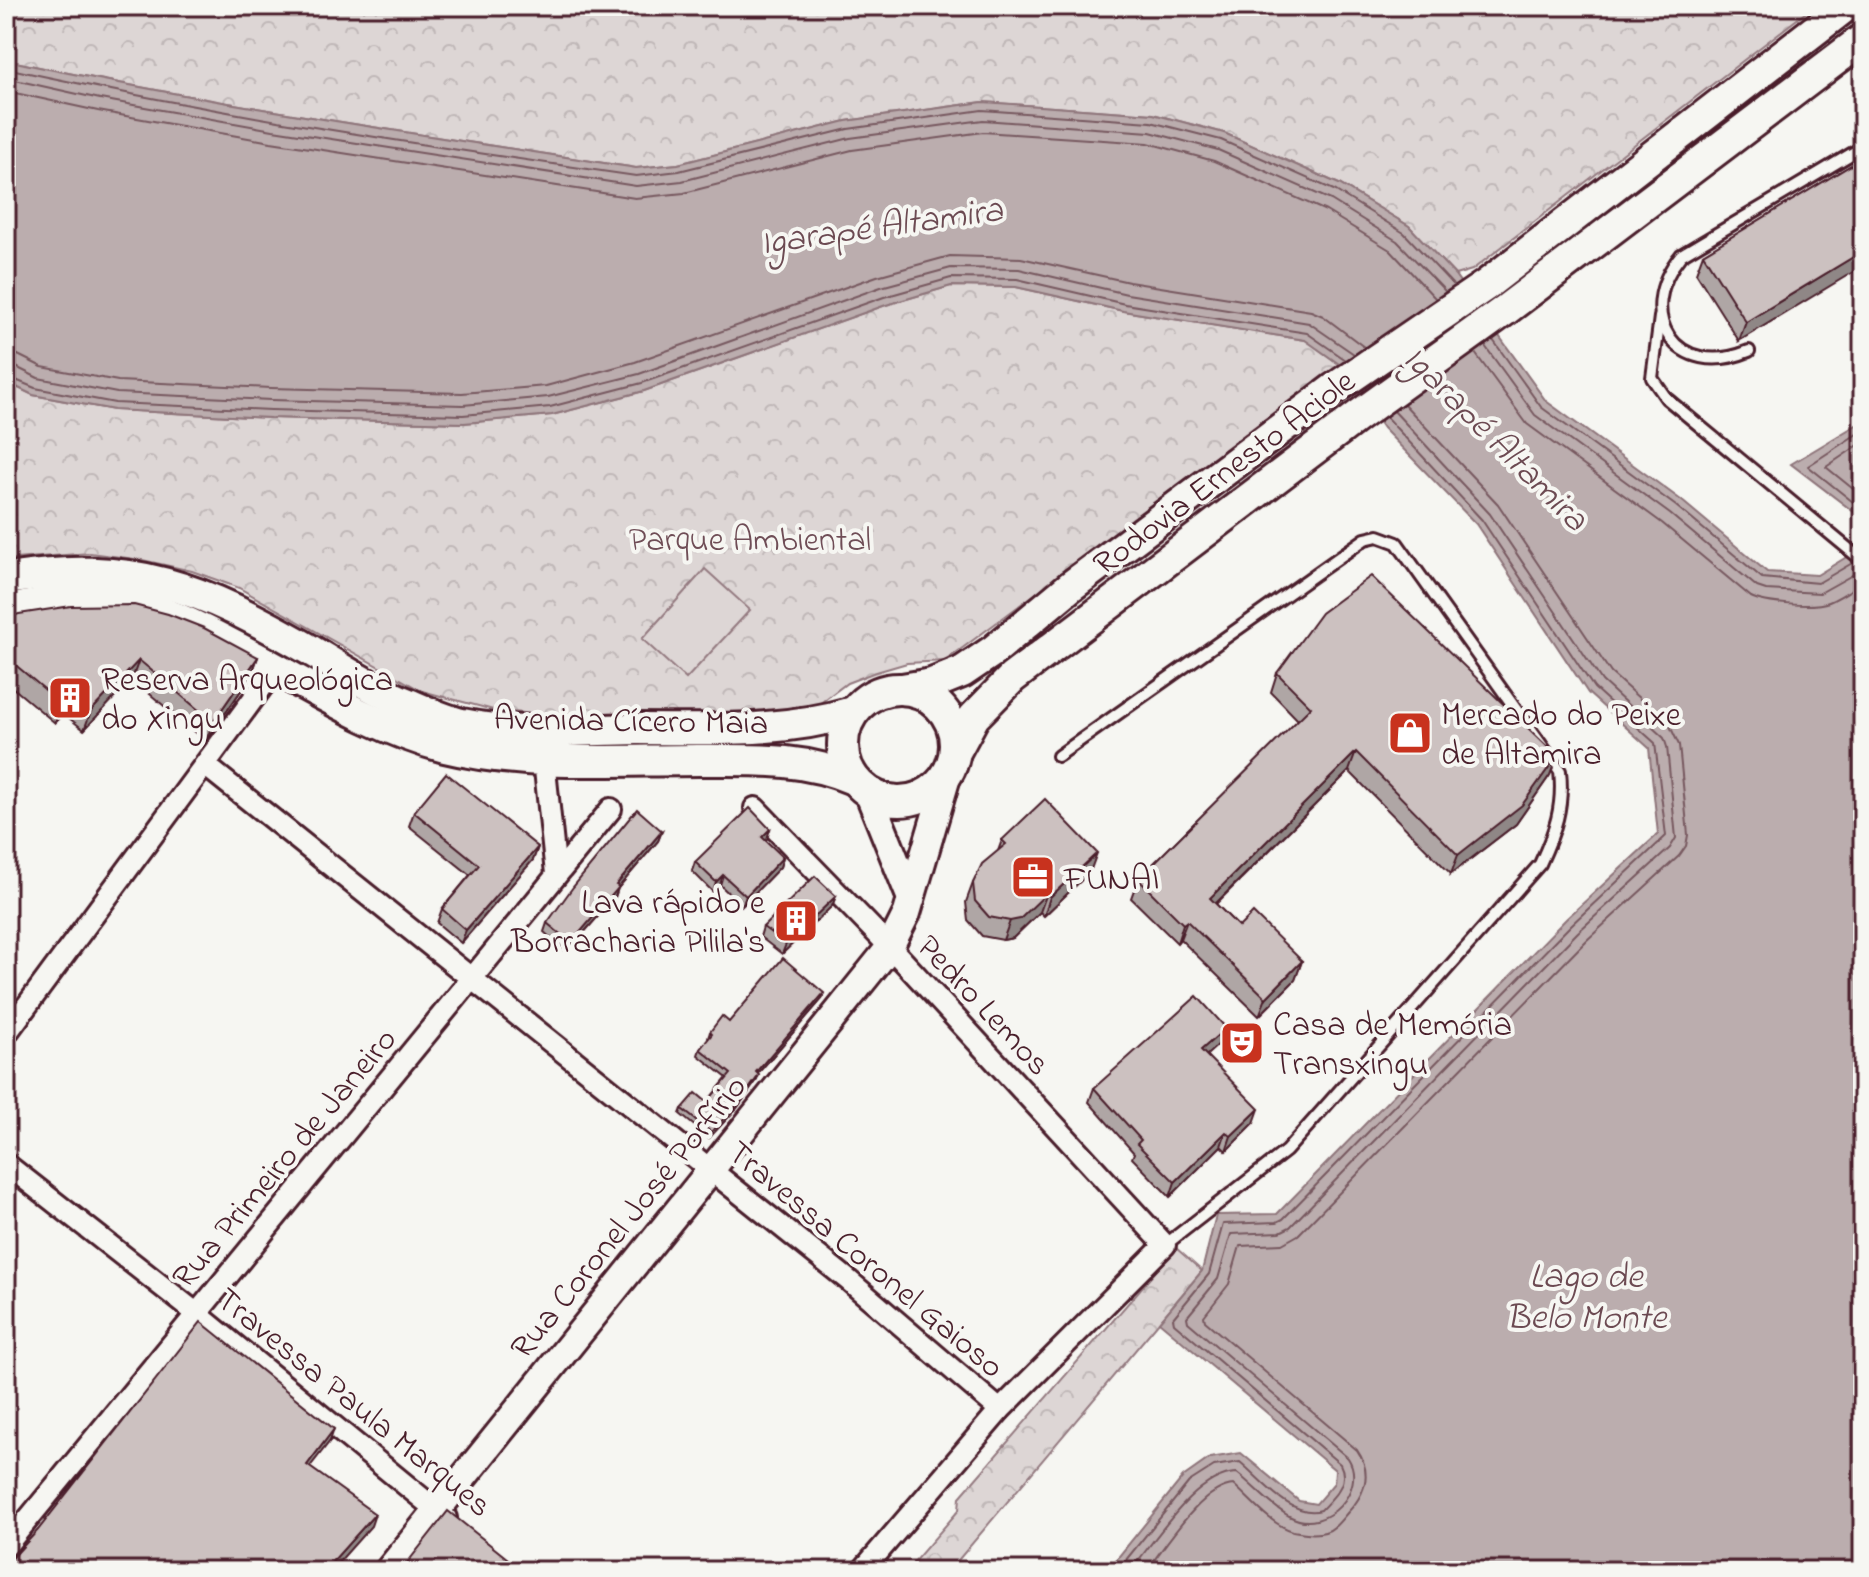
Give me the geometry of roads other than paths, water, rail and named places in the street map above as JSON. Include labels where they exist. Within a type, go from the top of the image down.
[{"type":"main road","name":"Rodovia Ernesto Aciole","points":[[902,689],[932,684],[962,672],[993,651],[1071,586],[1335,388],[1486,285],[1846,6]]},
{"type":"main road","name":"Rodovia Ernesto Aciole","points":[[952,761],[974,717],[1012,678],[1862,40]]},
{"type":"main road","name":"Avenida Cícero Maia","points":[[6,579],[59,572],[96,572],[126,574],[189,589],[246,615],[371,687],[461,724],[537,732],[726,730],[778,728],[818,722],[853,712]]},
{"type":"main road","name":"Avenida Cícero Maia","points":[[6,611],[41,603],[118,601],[185,620],[364,718],[405,734],[483,754],[544,760],[782,760],[832,769],[861,785]]},
{"type":"main road","points":[[902,689],[920,693],[936,703],[948,717],[954,734],[952,761],[938,785],[923,796],[905,800],[885,799],[861,785],[845,763],[842,745],[845,728],[853,712],[866,699],[883,691],[902,689]]},
{"type":"street","points":[[6,1034],[276,668]]},
{"type":"street","points":[[544,760],[556,874]]},
{"type":"street","name":"Rua Coronel José Porfírio","points":[[388,1571],[890,947],[911,899],[952,761]]},
{"type":"street","name":"Travessa Coronel Gaioso","points":[[205,765],[847,1279],[1000,1410]]},
{"type":"street","points":[[861,785],[911,899]]},
{"type":"street","name":"Pedro Lemos","points":[[755,808],[890,947],[1165,1245]]},
{"type":"street","name":"Rua Primeiro de Janeiro","points":[[6,1546],[611,809]]},
{"type":"street","name":"Travessa Paula Marques","points":[[6,1164],[196,1313],[462,1531]]},
{"type":"street","points":[[862,1571],[1000,1410],[1165,1245]]},
{"type":"lane","points":[[1863,147],[1681,255],[1669,270],[1660,291],[1652,378],[1666,398],[1863,561]]},
{"type":"lane","points":[[1660,312],[1668,338],[1688,353],[1708,360],[1728,360],[1749,351]]},
{"type":"lane","points":[[1058,756],[1365,539],[1378,536],[1397,543],[1560,771],[1563,793],[1558,826],[1540,864],[1286,1151],[1165,1245]]},
{"type":"water","points":[[6,60],[241,105],[636,168],[678,164],[846,121],[983,102],[1153,114],[1224,133],[1339,184],[1409,226],[1455,275],[1546,401],[1681,500],[1767,572],[1817,575],[1858,550],[1863,519],[1863,1571],[1107,1571],[1183,1477],[1210,1458],[1241,1453],[1299,1501],[1316,1504],[1334,1483],[1335,1470],[1159,1322],[1202,1271],[1216,1215],[1277,1214],[1566,919],[1658,834],[1649,748],[1588,693],[1476,524],[1383,428],[1339,364],[1305,340],[1123,311],[1016,287],[951,286],[886,305],[644,391],[552,415],[464,423],[270,418],[114,410],[33,395],[6,382]]},
{"type":"water","points":[[1863,421],[1863,519],[1791,464]]},
{"type":"place","name":"Reserva Arqueológica do Xingu","points":[[70,698]]},
{"type":"place","name":"Mercado do Peixe de Altamira","points":[[1410,733]]},
{"type":"place","name":"FUNAI","points":[[1033,877]]},
{"type":"place","name":"Lava rápido e Borracharia Pilila's","points":[[796,921]]},
{"type":"place","name":"Casa de Memória Transxingu","points":[[1242,1043]]},
{"type":"water label","name":"Igarapé Altamira","points":[[881,224]]},
{"type":"water label","name":"Igarapé Altamira","points":[[1497,437]]},
{"type":"water label","name":"Lago de Belo Monte","points":[[1586,1294]]},
{"type":"park label","name":"Parque Ambiental","points":[[750,538]]}]
